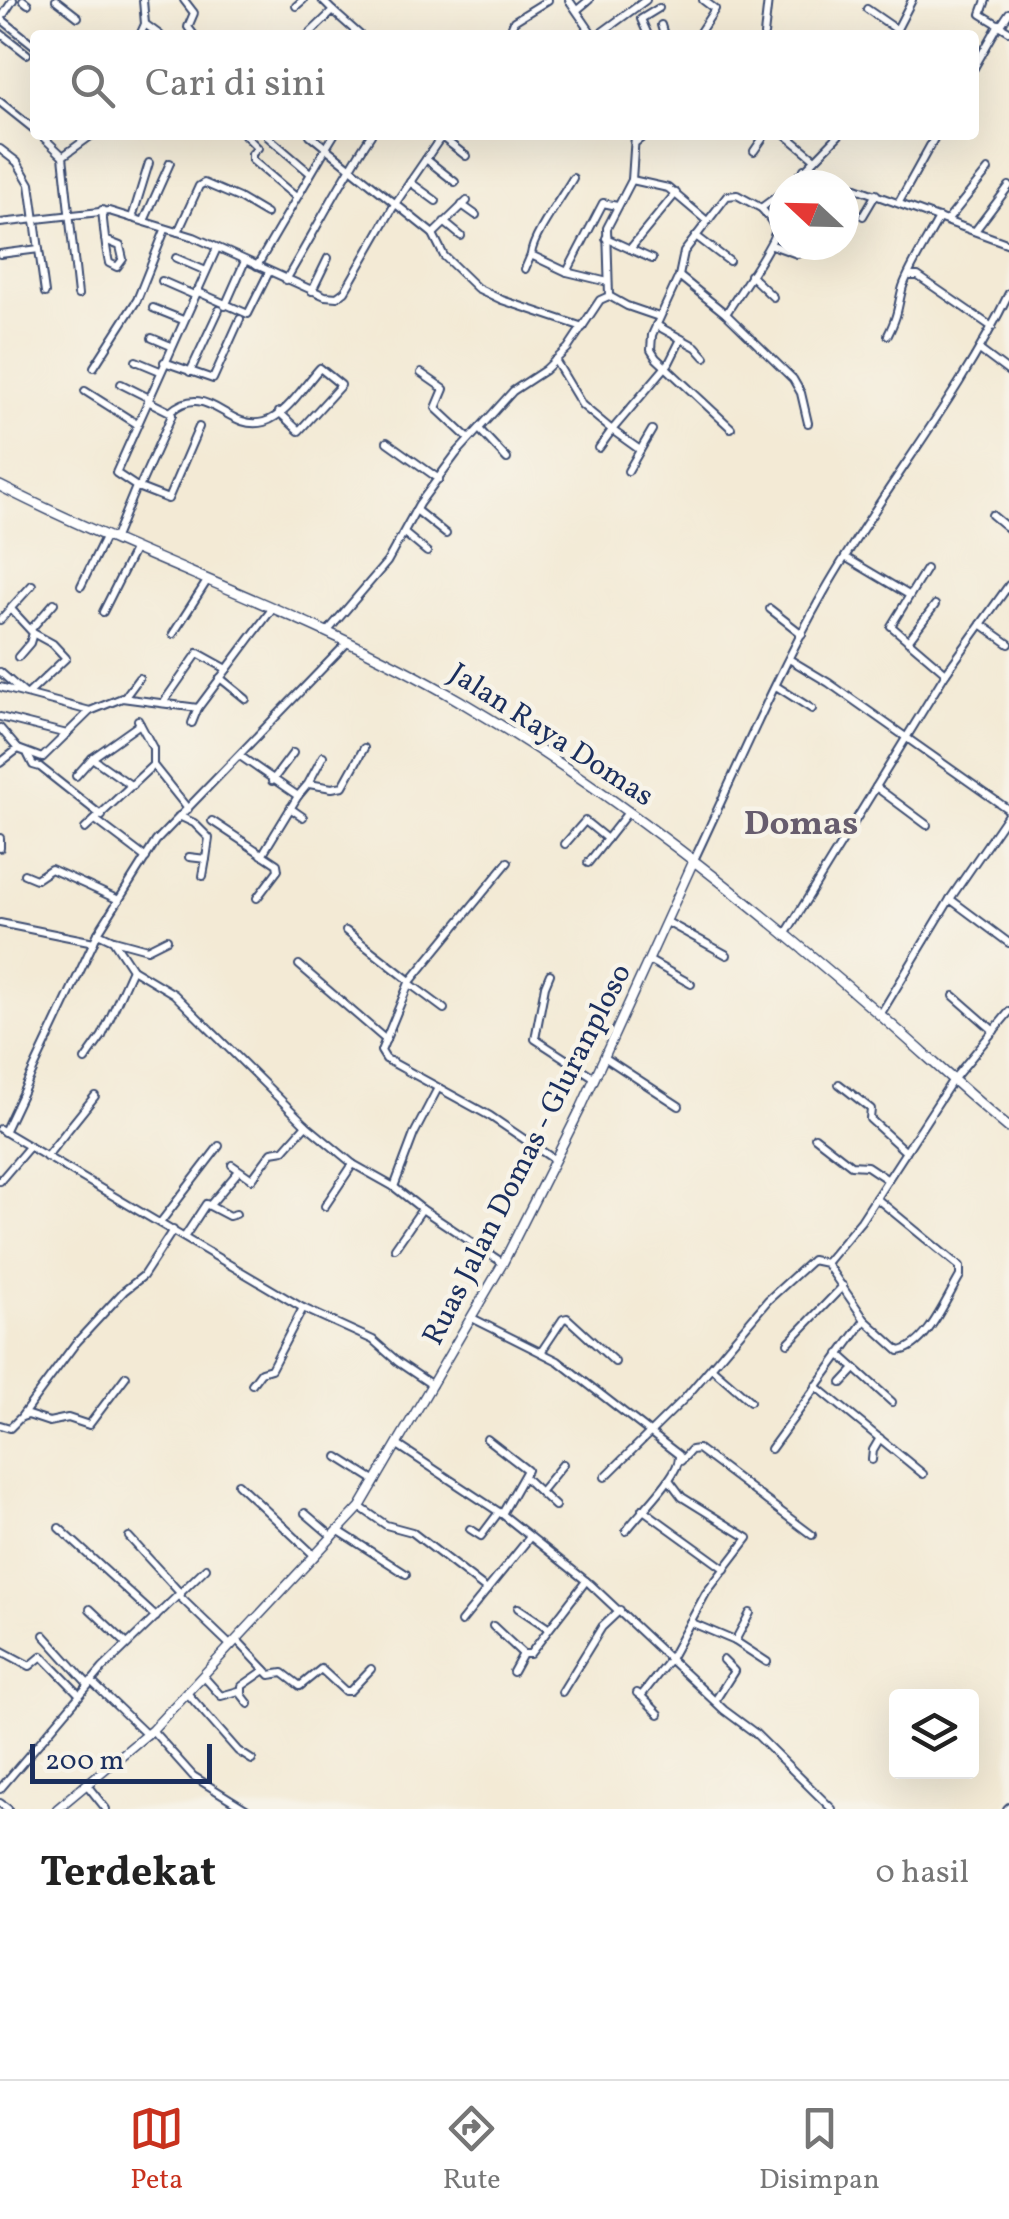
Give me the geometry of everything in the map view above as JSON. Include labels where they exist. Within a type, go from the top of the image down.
[{"type":"highway","name":"Jalan Raya Domas","points":[[0,486],[109,539],[327,632],[463,703],[629,812],[694,860],[1009,1128]]},
{"type":"main road","name":"Ruas Jalan Domas - Gluranploso","points":[[57,1809],[150,1732],[360,1507],[503,1263],[595,1078],[694,860]]},
{"type":"street","points":[[14,0],[0,19],[30,42]]},
{"type":"street","points":[[56,0],[78,16]]},
{"type":"street","points":[[142,30],[144,0]]},
{"type":"street","points":[[184,0],[194,14],[190,30]]},
{"type":"street","points":[[322,0],[354,30]]},
{"type":"street","points":[[514,30],[514,21],[548,0]]},
{"type":"street","points":[[569,0],[591,30]]},
{"type":"street","points":[[577,10],[588,0]]},
{"type":"street","points":[[602,30],[646,0]]},
{"type":"street","points":[[701,30],[715,9],[703,0]]},
{"type":"street","points":[[765,30],[768,0]]},
{"type":"street","points":[[896,30],[912,0]]},
{"type":"street","points":[[986,0],[979,11],[1009,31]]},
{"type":"street","points":[[646,30],[641,18],[659,8]]},
{"type":"street","points":[[867,9],[893,30]]},
{"type":"street","points":[[313,30],[333,11]]},
{"type":"street","points":[[979,60],[1009,13]]},
{"type":"street","points":[[145,24],[153,30]]},
{"type":"street","points":[[661,25],[662,30]]},
{"type":"street","points":[[0,33],[27,54]]},
{"type":"street","points":[[0,102],[30,126]]},
{"type":"street","points":[[45,140],[62,156],[78,295]]},
{"type":"street","points":[[62,156],[85,140]]},
{"type":"street","points":[[250,140],[258,148]]},
{"type":"street","points":[[265,140],[252,154],[252,160],[296,197]]},
{"type":"street","points":[[273,140],[310,173]]},
{"type":"street","points":[[316,140],[432,234],[444,256],[477,288],[498,299],[584,327]]},
{"type":"street","points":[[257,266],[331,140]]},
{"type":"street","points":[[286,280],[368,140]]},
{"type":"street","points":[[0,223],[102,210],[178,232],[332,297],[346,292],[395,204],[441,140]]},
{"type":"street","points":[[446,140],[466,156]]},
{"type":"street","points":[[609,296],[608,224],[632,180],[636,140]]},
{"type":"street","points":[[754,151],[761,140]]},
{"type":"street","points":[[792,140],[814,159]]},
{"type":"street","points":[[835,140],[804,169],[1009,244]]},
{"type":"street","points":[[899,202],[933,140]]},
{"type":"street","points":[[0,149],[27,176],[45,293]]},
{"type":"street","points":[[426,159],[455,182]]},
{"type":"street","points":[[132,218],[149,162]]},
{"type":"street","points":[[144,221],[170,163]]},
{"type":"street","points":[[888,336],[900,309],[901,292],[943,219],[988,170]]},
{"type":"street","points":[[146,173],[162,179]]},
{"type":"street","points":[[525,269],[536,235],[556,210],[573,178]]},
{"type":"street","points":[[632,180],[661,185],[676,193],[707,221]]},
{"type":"street","points":[[410,182],[436,201]]},
{"type":"street","points":[[178,232],[199,186],[204,183],[266,214]]},
{"type":"street","points":[[976,231],[1009,186]]},
{"type":"street","points":[[630,249],[676,193]]},
{"type":"street","points":[[731,428],[664,367],[651,350],[684,252],[707,221],[732,194],[762,208],[769,219]]},
{"type":"street","points":[[863,216],[876,194]]},
{"type":"street","points":[[432,234],[464,203],[476,215]]},
{"type":"street","points":[[567,272],[603,203],[617,206]]},
{"type":"street","points":[[762,208],[769,203]]},
{"type":"street","points":[[102,210],[105,240]]},
{"type":"street","points":[[444,222],[461,236]]},
{"type":"street","points":[[94,367],[137,300],[165,230]]},
{"type":"street","points":[[696,236],[729,261]]},
{"type":"street","points":[[606,238],[652,258]]},
{"type":"street","points":[[198,427],[169,498],[118,476],[116,469],[217,248]]},
{"type":"street","points":[[0,254],[39,249]]},
{"type":"street","points":[[726,314],[769,250]]},
{"type":"street","points":[[531,254],[567,272],[608,282]]},
{"type":"street","points":[[176,258],[206,271]]},
{"type":"street","points":[[312,291],[328,258]]},
{"type":"street","points":[[190,372],[245,261]]},
{"type":"street","points":[[162,281],[222,308],[250,314],[269,272]]},
{"type":"street","points":[[750,275],[774,296]]},
{"type":"street","points":[[679,276],[726,314],[793,379],[801,393],[808,423]]},
{"type":"street","points":[[910,276],[918,276],[992,328]]},
{"type":"street","points":[[694,860],[802,634],[845,557],[981,351],[1009,294]]},
{"type":"street","points":[[327,632],[386,562],[416,510],[469,439],[513,390],[556,360],[584,327],[600,300],[609,296]]},
{"type":"street","points":[[609,296],[658,321],[706,357]]},
{"type":"street","points":[[153,308],[183,320]]},
{"type":"street","points":[[164,362],[213,380],[240,319]]},
{"type":"street","points":[[152,338],[172,346]]},
{"type":"street","points":[[599,448],[664,367],[681,338]]},
{"type":"street","points":[[981,351],[1009,372]]},
{"type":"street","points":[[556,360],[582,405],[640,450]]},
{"type":"street","points":[[136,361],[160,371]]},
{"type":"street","points":[[170,412],[189,400],[198,400],[252,422],[266,422],[320,368],[342,385],[299,432],[279,412]]},
{"type":"street","points":[[420,373],[444,389],[436,408],[469,439]]},
{"type":"street","points":[[81,586],[138,487],[172,415],[122,384]]},
{"type":"street","points":[[84,391],[136,424]]},
{"type":"street","points":[[480,430],[508,459]]},
{"type":"street","points":[[628,472],[652,430]]},
{"type":"street","points":[[386,442],[439,479]]},
{"type":"street","points":[[416,510],[446,534]]},
{"type":"street","points":[[992,515],[1009,529]]},
{"type":"street","points":[[404,533],[427,552]]},
{"type":"street","points":[[103,612],[134,550]]},
{"type":"street","points":[[845,557],[909,595]]},
{"type":"street","points":[[926,569],[890,626],[946,673]]},
{"type":"street","points":[[173,634],[206,581]]},
{"type":"street","points":[[26,693],[66,658],[42,636],[4,613],[32,585]]},
{"type":"street","points":[[784,936],[946,673],[1009,587]]},
{"type":"street","points":[[18,658],[54,603]]},
{"type":"street","points":[[908,641],[934,605]]},
{"type":"street","points":[[192,724],[198,708],[272,609]]},
{"type":"street","points":[[770,609],[802,634]]},
{"type":"street","points":[[982,624],[1009,644]]},
{"type":"street","points":[[348,642],[156,841],[98,932],[2,1130],[303,1308],[373,1340],[432,1385]]},
{"type":"street","points":[[163,703],[198,653],[227,669]]},
{"type":"street","points":[[789,659],[830,683],[1009,811],[880,1015]]},
{"type":"street","points":[[0,672],[26,693]]},
{"type":"street","points":[[125,698],[139,678]]},
{"type":"street","points":[[220,678],[246,699]]},
{"type":"street","points":[[776,686],[812,710]]},
{"type":"street","points":[[0,687],[90,711]]},
{"type":"street","points":[[0,728],[18,749],[42,758],[90,711],[125,698],[198,708]]},
{"type":"street","points":[[0,717],[68,734]]},
{"type":"street","points":[[76,776],[92,758],[139,722],[153,748],[153,765],[188,809]]},
{"type":"street","points":[[308,784],[342,786],[364,748]]},
{"type":"street","points":[[0,763],[18,749]]},
{"type":"street","points":[[272,781],[293,753]]},
{"type":"street","points":[[28,754],[33,765],[40,766],[146,858]]},
{"type":"street","points":[[240,756],[298,796]]},
{"type":"street","points":[[262,854],[323,756]]},
{"type":"street","points":[[92,758],[132,786]]},
{"type":"street","points":[[85,829],[153,765]]},
{"type":"street","points":[[876,787],[927,825]]},
{"type":"street","points":[[290,808],[303,817]]},
{"type":"street","points":[[588,863],[629,812]]},
{"type":"street","points":[[179,816],[208,833],[202,876]]},
{"type":"street","points":[[212,821],[277,864],[278,870],[257,898]]},
{"type":"street","points":[[565,844],[585,822],[607,839]]},
{"type":"street","points":[[0,838],[0,848]]},
{"type":"street","points":[[189,857],[206,859]]},
{"type":"street","points":[[508,862],[410,982],[382,1051],[386,1060],[490,1116],[554,1160]]},
{"type":"street","points":[[24,874],[34,880],[50,869],[119,900]]},
{"type":"street","points":[[950,899],[1009,944]]},
{"type":"street","points":[[668,922],[728,955]]},
{"type":"street","points":[[0,923],[94,942]]},
{"type":"street","points":[[98,932],[147,948],[167,939]]},
{"type":"street","points":[[346,932],[444,1009]]},
{"type":"street","points":[[113,940],[132,968],[174,994],[306,1125],[353,1164],[394,1187],[503,1263]]},
{"type":"street","points":[[650,961],[692,984]]},
{"type":"street","points":[[299,965],[386,1040]]},
{"type":"street","points":[[85,1060],[102,1036],[132,968]]},
{"type":"street","points":[[550,974],[544,986],[535,1039],[595,1078]]},
{"type":"street","points":[[954,996],[994,1031]]},
{"type":"street","points":[[826,1262],[876,1198],[952,1081],[1009,1012]]},
{"type":"street","points":[[604,1057],[680,1106]]},
{"type":"street","points":[[839,1084],[872,1110],[870,1120],[906,1152]]},
{"type":"street","points":[[394,1187],[414,1134],[438,1088]]},
{"type":"street","points":[[46,1157],[95,1096]]},
{"type":"street","points":[[232,1165],[252,1179],[272,1152],[284,1150],[306,1125]]},
{"type":"street","points":[[816,1137],[851,1165],[868,1166],[888,1180]]},
{"type":"street","points":[[160,1223],[219,1146]]},
{"type":"street","points":[[0,1181],[29,1147]]},
{"type":"street","points":[[325,1206],[353,1164]]},
{"type":"street","points":[[210,1205],[238,1172]]},
{"type":"street","points":[[605,1477],[808,1262],[826,1262],[865,1320],[899,1351],[910,1348],[930,1324],[961,1272],[957,1262],[876,1198]]},
{"type":"street","points":[[185,1236],[205,1205],[229,1216],[236,1214]]},
{"type":"street","points":[[395,1248],[422,1210]]},
{"type":"street","points":[[0,1425],[10,1428],[21,1418],[75,1344],[143,1276],[172,1230]]},
{"type":"street","points":[[788,1342],[842,1286]]},
{"type":"street","points":[[252,1384],[260,1372],[270,1369],[303,1308]]},
{"type":"street","points":[[472,1318],[558,1361],[670,1446],[680,1462]]},
{"type":"street","points":[[540,1352],[567,1318],[615,1362]]},
{"type":"street","points":[[771,1450],[865,1320]]},
{"type":"street","points":[[839,1354],[892,1402]]},
{"type":"street","points":[[712,1368],[750,1401]]},
{"type":"street","points":[[842,1382],[855,1369]]},
{"type":"street","points":[[21,1418],[28,1415],[49,1422],[68,1418],[89,1426],[126,1376]]},
{"type":"street","points":[[816,1386],[922,1474]]},
{"type":"street","points":[[872,1460],[880,1438]]},
{"type":"street","points":[[470,1528],[481,1536],[524,1478],[524,1466],[486,1440]]},
{"type":"street","points":[[399,1446],[500,1513],[586,1581],[755,1733],[832,1809]]},
{"type":"street","points":[[626,1532],[670,1481],[680,1462],[691,1450],[698,1450],[812,1535]]},
{"type":"street","points":[[338,1458],[376,1482]]},
{"type":"street","points":[[540,1492],[563,1464]]},
{"type":"street","points":[[524,1478],[555,1506]]},
{"type":"street","points":[[659,1714],[639,1695],[670,1658],[748,1538],[682,1497],[670,1481]]},
{"type":"street","points":[[238,1484],[316,1556]]},
{"type":"street","points":[[360,1507],[386,1526],[412,1532],[487,1590]]},
{"type":"street","points":[[642,1509],[725,1569]]},
{"type":"street","points":[[305,1514],[406,1574]]},
{"type":"street","points":[[60,1528],[156,1618]]},
{"type":"street","points":[[129,1537],[180,1595],[272,1676],[283,1673],[300,1686],[321,1669],[348,1691],[371,1670]]},
{"type":"street","points":[[460,1622],[530,1537]]},
{"type":"street","points":[[0,1788],[89,1682],[206,1568]]},
{"type":"street","points":[[493,1626],[529,1656],[586,1581]]},
{"type":"street","points":[[518,1608],[548,1628]]},
{"type":"street","points":[[90,1609],[126,1644]]},
{"type":"street","points":[[562,1692],[602,1627],[620,1610]]},
{"type":"street","points":[[735,1640],[750,1612]]},
{"type":"street","points":[[690,1622],[735,1640],[767,1662]]},
{"type":"street","points":[[44,1635],[89,1682],[150,1732],[193,1776],[246,1809]]},
{"type":"street","points":[[0,1650],[30,1666],[42,1656],[79,1694]]},
{"type":"street","points":[[513,1672],[523,1654]]},
{"type":"street","points":[[715,1701],[734,1670],[723,1660]]},
{"type":"street","points":[[248,1704],[242,1690],[244,1684],[265,1670]]},
{"type":"street","points":[[204,1677],[221,1696],[242,1690]]},
{"type":"street","points":[[188,1694],[238,1751],[252,1760]]},
{"type":"street","points":[[87,1785],[106,1809]]},
{"type":"street","points":[[0,1803],[8,1809]]},
{"type":"district","name":"Domas","points":[[801,822]]}]
